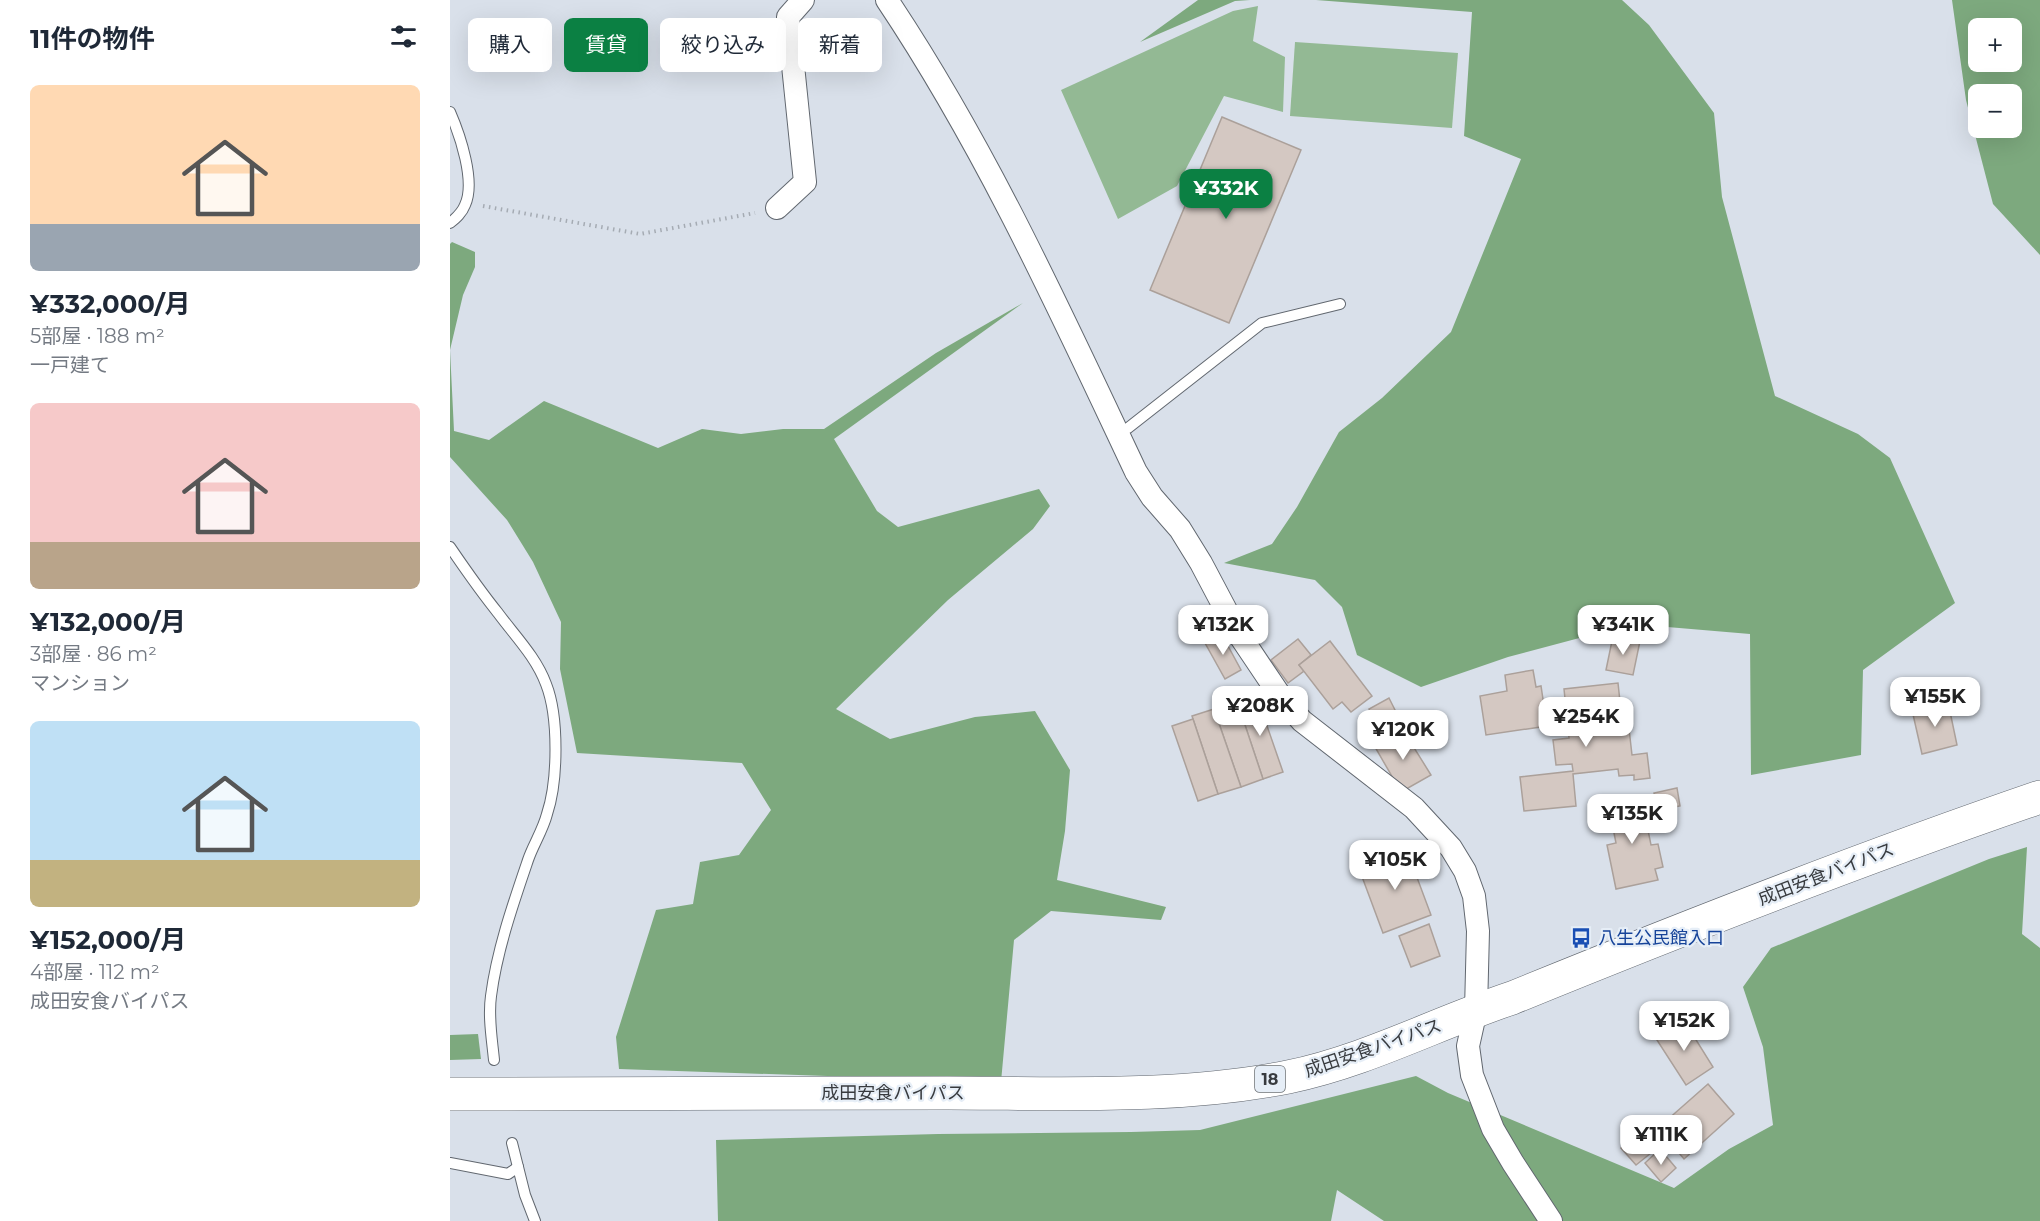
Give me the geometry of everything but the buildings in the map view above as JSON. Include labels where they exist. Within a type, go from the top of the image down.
[{"type":"main road","name":"成田安食バイパス","points":[[450,1094],[710,1092],[1081,1094],[1177,1091],[1289,1077],[1360,1056],[1442,1026],[1476,1010],[1512,998],[1789,887],[2040,797]]},
{"type":"street","points":[[777,208],[805,182],[788,17],[803,0]]},
{"type":"street","points":[[887,0],[942,85],[981,154],[1136,472],[1152,497],[1180,529],[1202,563],[1238,633],[1281,697],[1302,721],[1414,808],[1451,848],[1461,863],[1474,896],[1478,931],[1476,1010],[1468,1046],[1472,1075],[1493,1129],[1551,1221]]},
{"type":"lane","points":[[450,112],[462,148],[469,190],[461,213],[450,223]]},
{"type":"lane","points":[[1117,433],[1128,428],[1262,323],[1340,304]]},
{"type":"lane","points":[[450,547],[496,611],[535,659],[547,685],[556,747],[547,814],[529,857],[512,910],[492,988],[490,1025],[494,1060]]},
{"type":"lane","points":[[512,1143],[535,1221]]},
{"type":"lane","points":[[450,1163],[508,1174],[518,1167]]},
{"type":"path","points":[[466,203],[640,234],[777,208]]},
{"type":"green space","points":[[1198,0],[1250,0],[1235,1],[1140,42]]},
{"type":"green space","points":[[1316,0],[1622,0],[1649,25],[1714,113],[1722,197],[1775,396],[1858,434],[1890,458],[1955,603],[1863,670],[1861,755],[1751,775],[1750,634],[1632,624],[1508,657],[1421,687],[1357,655],[1342,607],[1315,580],[1224,563],[1272,544],[1297,507],[1339,432],[1382,398],[1451,332],[1521,159],[1464,136],[1472,12]]},
{"type":"green space","points":[[1952,0],[2040,0],[2040,255],[1993,204],[1976,138],[2022,138],[2022,84],[1968,84],[1968,108]]},
{"type":"green space","points":[[1258,6],[1253,41],[1285,57],[1283,112],[1224,96],[1177,186],[1118,219],[1061,90],[1233,11]]},
{"type":"green space","points":[[1295,42],[1458,53],[1452,128],[1290,116]]},
{"type":"green space","points":[[452,242],[475,252],[475,267],[463,295],[450,350],[450,244]]},
{"type":"green space","points":[[1023,303],[834,439],[877,511],[898,527],[1039,489],[1050,506],[1033,529],[948,600],[836,709],[890,739],[975,717],[1035,711],[1070,770],[1065,831],[1057,880],[1166,907],[1161,920],[1051,911],[1014,940],[1001,1082],[619,1069],[616,1037],[656,910],[693,904],[700,862],[739,855],[771,810],[742,763],[577,753],[560,669],[561,622],[533,562],[507,520],[450,457],[450,350],[454,431],[489,440],[544,401],[658,448],[702,429],[741,434],[783,429],[824,429],[936,353]]},
{"type":"green space","points":[[2027,847],[2022,934],[2040,948],[2040,1221],[1384,1221],[1337,1190],[1331,1221],[718,1221],[716,1140],[1200,1130],[1416,1076],[1448,1093],[1674,1188],[1729,1149],[1773,1125],[1763,1047],[1743,987],[1771,948],[1989,859]]},
{"type":"green space","points":[[478,1034],[481,1059],[450,1060],[450,1035]]},
{"type":"place","name":"八生公民館入口","points":[[1581,938]]}]
